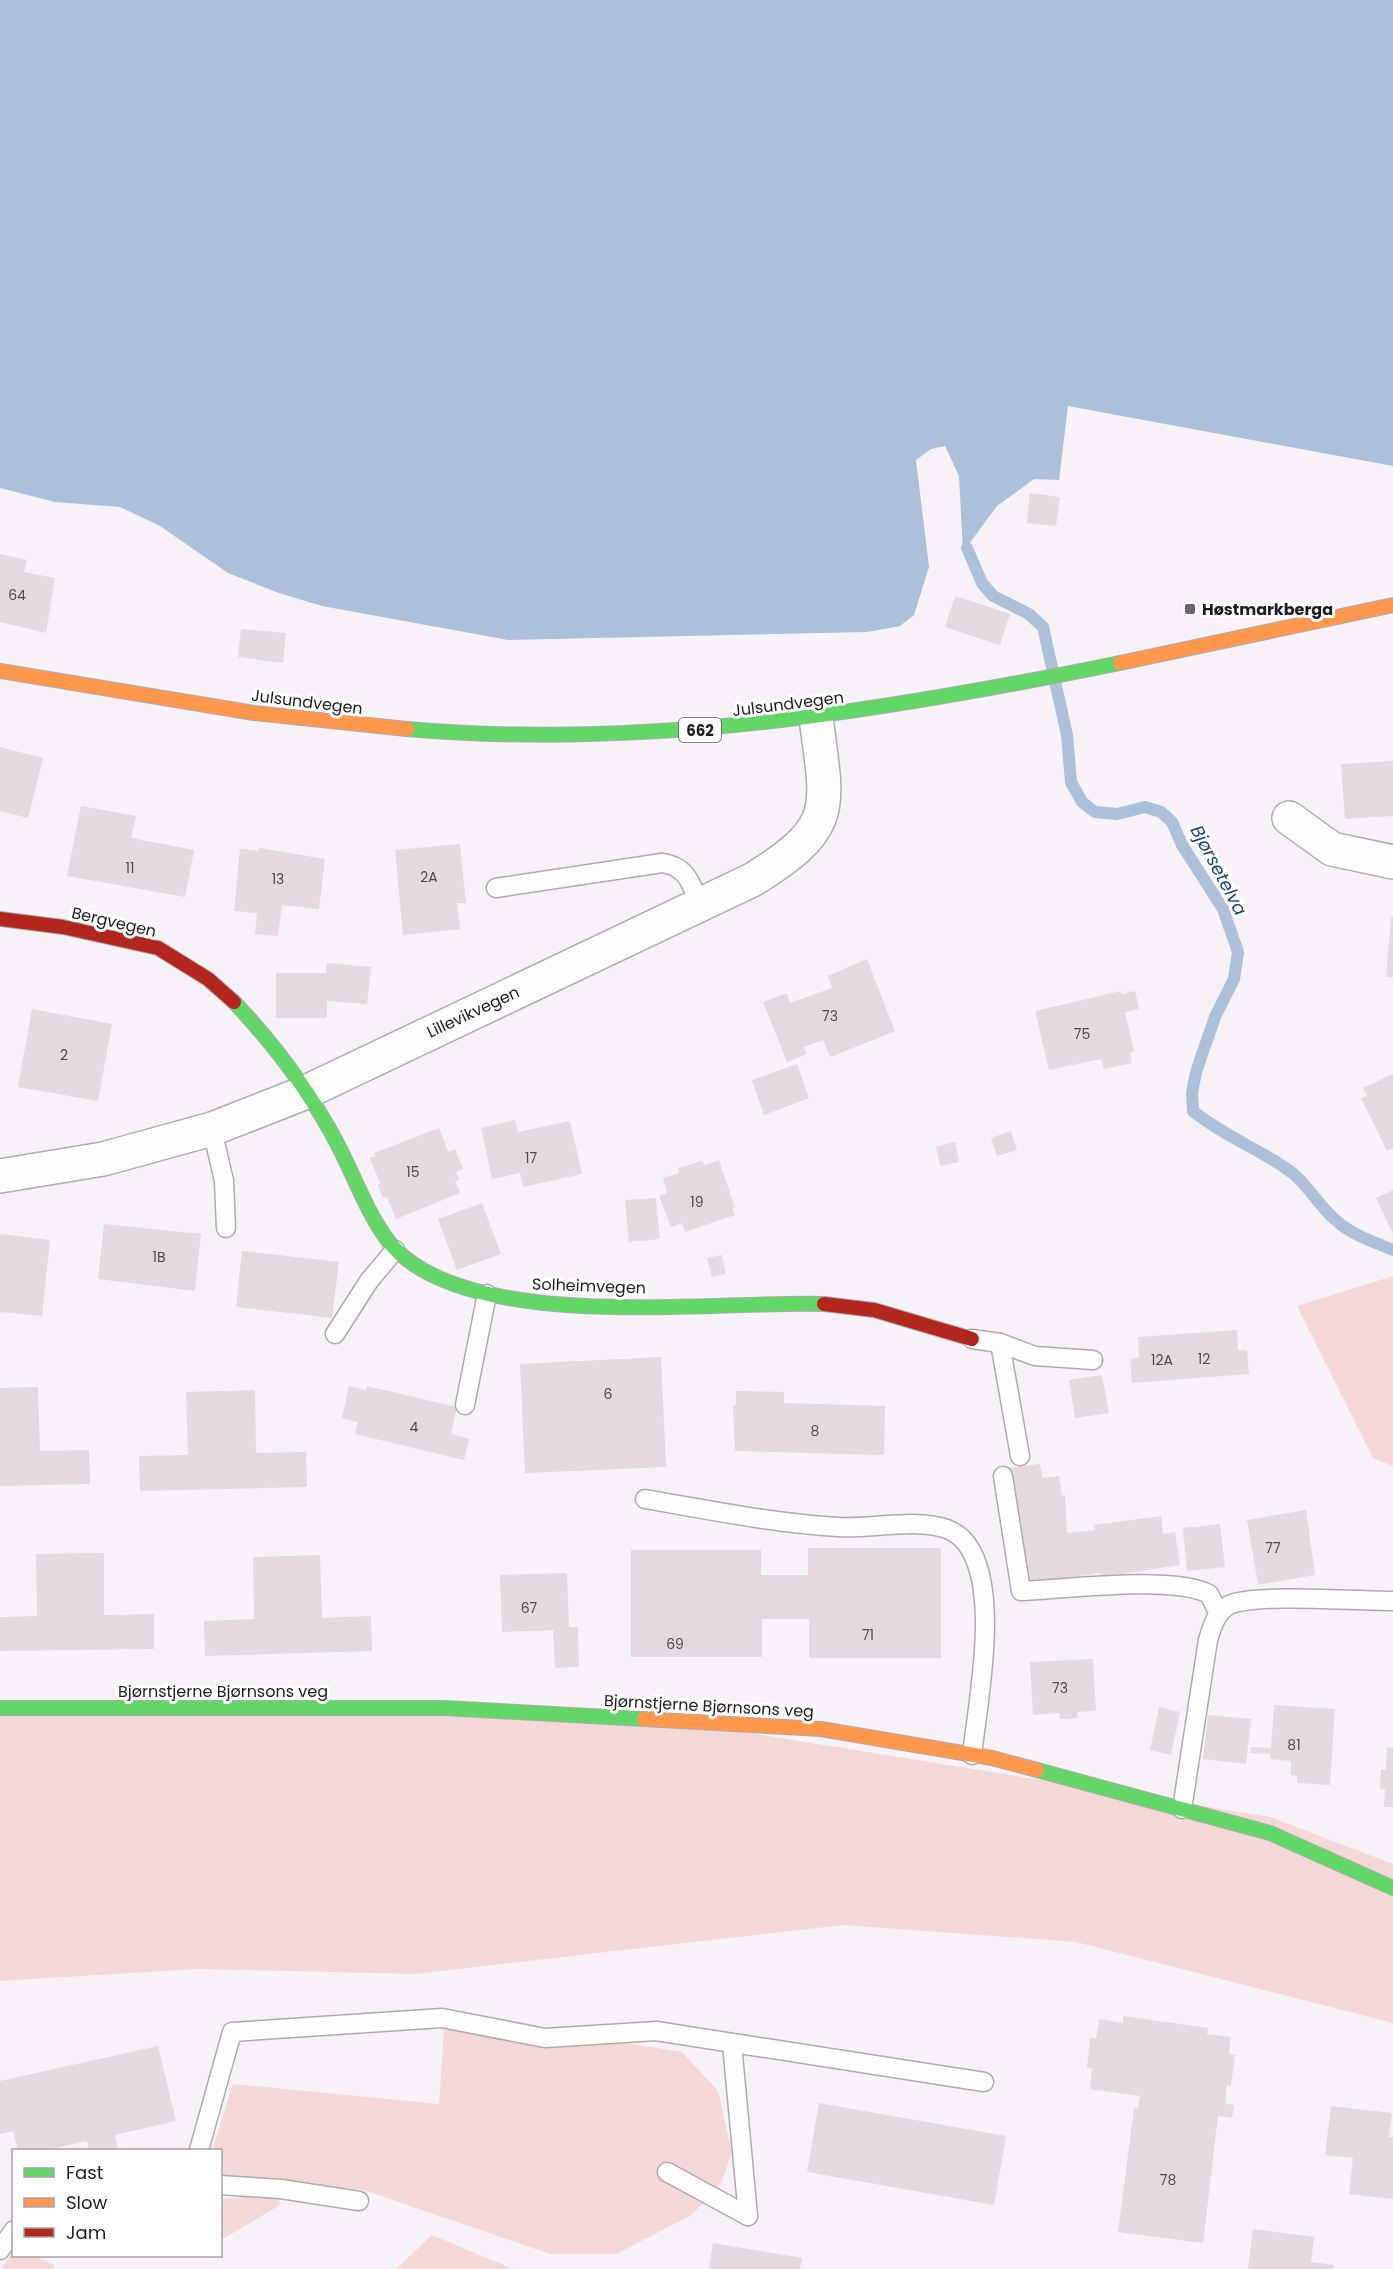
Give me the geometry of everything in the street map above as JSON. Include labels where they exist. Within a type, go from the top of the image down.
[{"type":"street","name":"Julsundvegen","points":[[0,671],[89,688],[318,722],[443,732],[552,736],[679,732],[816,718],[917,704],[1096,670],[1393,605]]},
{"type":"street","name":"Lillevikvegen","points":[[0,1176],[103,1159],[212,1129],[304,1093],[752,880],[788,858],[813,832],[822,813],[826,795],[816,718]]},
{"type":"street","points":[[1289,818],[1332,849],[1393,862]]},
{"type":"street","name":"Bergvegen","points":[[0,919],[87,932],[158,948],[219,986],[262,1036],[304,1093]]},
{"type":"street","name":"Solheimvegen","points":[[304,1093],[333,1137],[380,1228],[395,1250],[428,1275],[457,1287],[506,1299],[568,1304],[771,1301],[848,1305],[972,1338]]},
{"type":"street","name":"Bjørnstjerne Bjørnsons veg","points":[[0,1708],[444,1708],[821,1729],[972,1755],[1270,1833],[1393,1888]]},
{"type":"lane","points":[[496,888],[662,863],[672,864],[687,875],[700,905]]},
{"type":"lane","points":[[212,1129],[224,1181],[226,1228]]},
{"type":"lane","points":[[335,1334],[369,1281],[395,1250]]},
{"type":"lane","points":[[465,1405],[487,1294]]},
{"type":"lane","points":[[972,1338],[1000,1343],[1035,1356],[1093,1360]]},
{"type":"lane","points":[[1000,1343],[1020,1456]]},
{"type":"lane","points":[[1003,1476],[1021,1591],[1160,1584],[1188,1587],[1209,1594],[1219,1614]]},
{"type":"lane","points":[[645,1499],[775,1521],[840,1527],[923,1526],[946,1529],[960,1536],[971,1550],[986,1606],[972,1755]]},
{"type":"lane","points":[[1182,1809],[1208,1640],[1219,1614],[1227,1606],[1252,1600],[1393,1601]]},
{"type":"lane","points":[[200,2149],[232,2032],[441,2018],[545,2038],[656,2031],[984,2082]]},
{"type":"lane","points":[[667,2172],[748,2216],[732,2044]]},
{"type":"lane","points":[[222,2185],[280,2189],[359,2201]]},
{"type":"lane","points":[[0,2250],[12,2233]]},
{"type":"shaded area","points":[[1393,1276],[1393,1466],[1373,1458],[1297,1306]]},
{"type":"shaded area","points":[[0,1708],[607,1710],[1270,1817],[1393,1864],[1393,2023],[1076,1942],[843,1925],[415,1974],[196,1969],[0,1981]]},
{"type":"shaded area","points":[[444,2029],[633,2044],[682,2052],[718,2091],[732,2153],[719,2188],[690,2216],[616,2254],[550,2254],[364,2190],[222,2176],[222,2149],[212,2149],[233,2084],[439,2104]]},
{"type":"shaded area","points":[[277,2194],[280,2205],[222,2239],[222,2199]]},
{"type":"shaded area","points":[[432,2235],[513,2269],[396,2269]]},
{"type":"shaded area","points":[[12,2253],[12,2257],[38,2257],[55,2266],[53,2269],[1,2269]]},
{"type":"water","points":[[0,0],[1393,0],[1393,466],[1068,406],[1059,480],[1034,479],[997,506],[963,552],[959,476],[945,446],[931,449],[916,460],[929,567],[914,615],[900,626],[867,632],[508,640],[322,606],[279,593],[228,573],[160,526],[120,507],[55,502],[0,488]]},
{"type":"building","points":[[1030,493],[1060,497],[1056,526],[1027,523]]},
{"type":"building","points":[[0,554],[27,560],[24,572],[55,578],[46,633],[0,622]]},
{"type":"building","points":[[955,596],[1010,614],[1000,645],[945,627]]},
{"type":"building","points":[[241,629],[286,633],[283,663],[238,657]]},
{"type":"building","points":[[0,747],[43,758],[28,818],[0,811]]},
{"type":"building","points":[[1393,761],[1393,816],[1345,819],[1341,764]]},
{"type":"building","points":[[81,806],[136,816],[131,838],[194,850],[185,897],[67,876]]},
{"type":"building","points":[[460,844],[466,903],[457,903],[460,929],[403,935],[395,850]]},
{"type":"building","points":[[259,848],[325,859],[319,909],[282,905],[278,936],[255,934],[257,913],[234,911],[240,849],[258,851]]},
{"type":"building","points":[[1391,917],[1393,917],[1393,977],[1386,977]]},
{"type":"building","points":[[867,959],[895,1031],[830,1057],[823,1040],[804,1047],[807,1054],[787,1062],[763,1002],[787,993],[790,1003],[832,988],[828,976]]},
{"type":"building","points":[[327,963],[371,967],[367,1004],[327,1001],[327,1018],[276,1018],[276,973],[326,973]]},
{"type":"building","points":[[1121,991],[1121,994],[1135,991],[1139,1009],[1125,1012],[1134,1051],[1130,1053],[1132,1063],[1104,1069],[1101,1059],[1049,1070],[1035,1011]]},
{"type":"building","points":[[32,1009],[112,1024],[98,1101],[18,1087]]},
{"type":"building","points":[[797,1064],[809,1098],[764,1115],[752,1080]]},
{"type":"building","points":[[1393,1074],[1393,1148],[1387,1151],[1361,1098],[1367,1096],[1363,1088]]},
{"type":"building","points":[[515,1120],[518,1132],[570,1121],[582,1174],[523,1187],[520,1173],[492,1179],[481,1128]]},
{"type":"building","points":[[439,1128],[448,1152],[455,1149],[463,1169],[456,1172],[459,1180],[455,1181],[460,1193],[396,1219],[387,1197],[383,1198],[370,1158],[376,1156],[374,1153]]},
{"type":"building","points":[[1011,1131],[1017,1150],[997,1156],[991,1138]]},
{"type":"building","points":[[955,1142],[959,1162],[940,1166],[936,1147]]},
{"type":"building","points":[[719,1160],[735,1207],[732,1208],[735,1215],[685,1232],[682,1223],[671,1227],[659,1196],[667,1193],[663,1178],[679,1173],[678,1168],[702,1161],[704,1165]]},
{"type":"building","points":[[1393,1190],[1393,1234],[1376,1198]]},
{"type":"building","points":[[656,1198],[660,1239],[629,1242],[625,1200]]},
{"type":"building","points":[[482,1203],[501,1254],[457,1270],[438,1219]]},
{"type":"building","points":[[104,1224],[201,1234],[195,1291],[98,1279]]},
{"type":"building","points":[[0,1234],[50,1240],[42,1316],[0,1312]]},
{"type":"building","points":[[242,1251],[339,1262],[332,1318],[236,1307]]},
{"type":"building","points":[[722,1255],[726,1274],[712,1277],[707,1258]]},
{"type":"building","points":[[1237,1330],[1238,1350],[1247,1350],[1249,1374],[1132,1383],[1130,1359],[1139,1358],[1138,1337]]},
{"type":"building","points":[[661,1357],[666,1467],[525,1473],[520,1364]]},
{"type":"building","points":[[1102,1375],[1109,1413],[1075,1418],[1069,1380]]},
{"type":"building","points":[[349,1386],[366,1390],[367,1386],[457,1407],[451,1434],[469,1439],[464,1460],[355,1434],[358,1422],[342,1418]]},
{"type":"building","points":[[38,1387],[40,1451],[89,1450],[90,1484],[0,1486],[0,1388]]},
{"type":"building","points":[[255,1390],[256,1453],[306,1452],[307,1487],[140,1491],[139,1456],[188,1455],[186,1392]]},
{"type":"building","points":[[736,1391],[784,1392],[784,1403],[885,1406],[884,1455],[735,1451],[733,1405],[736,1405]]},
{"type":"building","points":[[1040,1464],[1042,1478],[1059,1476],[1062,1496],[1065,1495],[1067,1533],[1095,1530],[1094,1525],[1161,1516],[1163,1534],[1175,1532],[1180,1565],[1101,1577],[1100,1573],[1072,1577],[1073,1581],[1026,1587],[1009,1468]]},
{"type":"building","points":[[1306,1510],[1315,1575],[1258,1585],[1247,1520]]},
{"type":"building","points":[[1220,1524],[1225,1567],[1187,1571],[1183,1528]]},
{"type":"building","points":[[808,1548],[941,1548],[941,1658],[809,1658],[809,1619],[762,1619],[762,1657],[631,1657],[631,1550],[761,1550],[761,1575],[808,1575]]},
{"type":"building","points":[[104,1553],[104,1615],[154,1614],[154,1649],[0,1651],[0,1617],[37,1616],[36,1554]]},
{"type":"building","points":[[320,1555],[322,1618],[371,1616],[372,1651],[205,1656],[204,1621],[254,1619],[253,1557]]},
{"type":"building","points":[[567,1573],[569,1627],[578,1627],[579,1667],[555,1668],[553,1630],[502,1632],[500,1575]]},
{"type":"building","points":[[1093,1659],[1096,1711],[1077,1712],[1078,1718],[1060,1719],[1059,1713],[1033,1715],[1030,1662]]},
{"type":"building","points":[[1274,1705],[1335,1709],[1330,1785],[1297,1783],[1297,1776],[1291,1775],[1291,1761],[1270,1759],[1270,1754],[1250,1753],[1251,1747],[1271,1748]]},
{"type":"building","points":[[1159,1707],[1180,1712],[1171,1755],[1150,1750]]},
{"type":"building","points":[[1208,1715],[1251,1719],[1246,1764],[1203,1759]]},
{"type":"building","points":[[1387,1747],[1393,1748],[1393,1807],[1384,1807],[1385,1789],[1380,1789],[1381,1769],[1386,1770]]},
{"type":"building","points":[[1123,2016],[1208,2028],[1207,2034],[1231,2037],[1229,2054],[1235,2055],[1231,2086],[1227,2085],[1225,2103],[1234,2105],[1232,2118],[1218,2116],[1203,2243],[1118,2232],[1134,2108],[1138,2109],[1140,2096],[1090,2089],[1092,2069],[1087,2068],[1090,2038],[1096,2039],[1099,2019],[1123,2023]]},
{"type":"building","points":[[158,2046],[176,2121],[115,2135],[118,2149],[89,2149],[87,2141],[50,2149],[18,2149],[13,2131],[0,2134],[0,2081]]},
{"type":"building","points":[[819,2103],[1006,2136],[994,2205],[807,2172]]},
{"type":"building","points":[[1331,2106],[1392,2113],[1389,2137],[1393,2137],[1393,2199],[1349,2194],[1353,2158],[1325,2155]]},
{"type":"building","points":[[1253,2229],[1314,2237],[1311,2262],[1334,2265],[1333,2269],[1248,2269]]},
{"type":"building","points":[[713,2243],[802,2258],[800,2269],[709,2269]]},
{"type":"waterway","name":"Bjørsetelva","points":[[967,548],[982,583],[993,596],[1029,614],[1043,627],[1067,735],[1071,782],[1082,802],[1095,812],[1117,814],[1145,807],[1161,812],[1172,822],[1182,845],[1223,909],[1238,952],[1234,979],[1215,1017],[1196,1072],[1192,1093],[1193,1111],[1215,1127],[1292,1173],[1345,1228],[1393,1250]]},
{"type":"traffic: fast","points":[[407,729],[497,734],[587,734],[677,730],[766,722],[943,697],[1120,663]]},
{"type":"traffic: fast","points":[[234,1002],[304,1088],[338,1145],[360,1193],[386,1238],[421,1269],[469,1289],[527,1301],[590,1306],[656,1307],[824,1304]]},
{"type":"traffic: fast","points":[[0,1708],[444,1708],[644,1719]]},
{"type":"traffic: fast","points":[[1037,1770],[1270,1833],[1393,1888]]},
{"type":"traffic: slow","points":[[1120,663],[1393,605]]},
{"type":"traffic: slow","points":[[0,671],[254,713],[407,729]]},
{"type":"traffic: slow","points":[[644,1719],[821,1729],[992,1758],[1037,1770]]},
{"type":"traffic: jam","points":[[0,919],[63,927],[158,948],[208,979],[234,1002]]},
{"type":"traffic: jam","points":[[824,1304],[874,1310],[972,1339]]},
{"type":"place","name":"Høstmarkberga","points":[[1190,609]]}]
